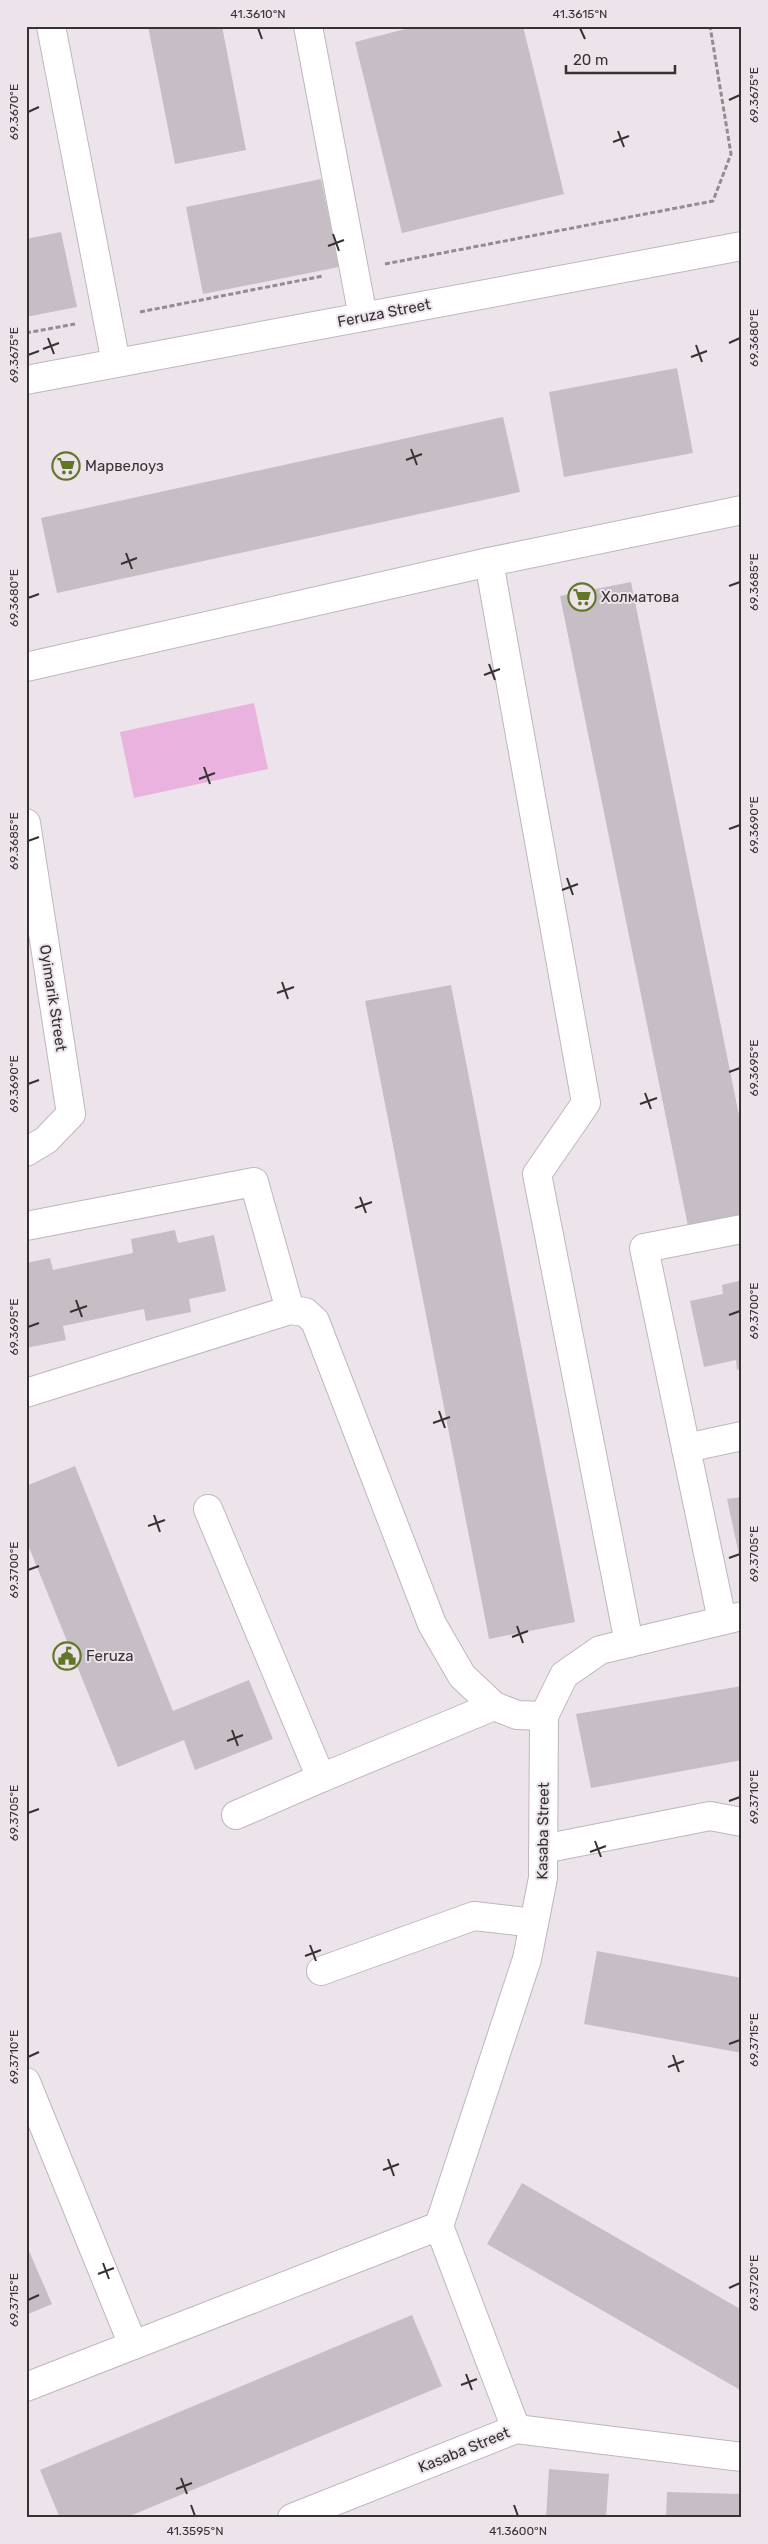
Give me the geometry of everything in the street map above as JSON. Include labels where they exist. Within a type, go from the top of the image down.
[{"type":"street","points":[[50,26],[116,364]]},
{"type":"street","points":[[308,26],[363,317]]},
{"type":"street","name":"Feruza Street","points":[[26,380],[742,246]]},
{"type":"street","points":[[26,667],[489,562],[742,510]]},
{"type":"street","points":[[489,562],[586,1103],[537,1174],[629,1643]]},
{"type":"street","name":"Oyimarik Street","points":[[26,823],[71,1114],[46,1140],[26,1152]]},
{"type":"street","points":[[26,1226],[254,1182],[290,1310]]},
{"type":"street","points":[[732,1618],[686,1448],[644,1248],[742,1229]]},
{"type":"street","points":[[26,1393],[290,1310],[305,1312],[315,1321],[432,1624],[462,1676],[494,1706],[517,1715],[544,1716]]},
{"type":"street","points":[[686,1448],[742,1436]]},
{"type":"street","points":[[208,1508],[322,1778]]},
{"type":"street","name":"Kasaba Street","points":[[292,2518],[516,2429],[439,2226],[528,1959],[543,1878],[544,1716],[564,1675],[600,1650],[732,1618]]},
{"type":"street","points":[[236,1816],[494,1706]]},
{"type":"street","points":[[543,1850],[710,1816],[742,1822]]},
{"type":"street","points":[[321,1971],[474,1916],[534,1923]]},
{"type":"street","points":[[26,2082],[133,2344]]},
{"type":"street","points":[[26,2387],[439,2226]]},
{"type":"street","points":[[516,2429],[742,2457]]},
{"type":"path","points":[[26,334],[713,201],[731,154],[710,26]]},
{"type":"shaded area","points":[[254,703],[268,769],[134,798],[120,732]]},
{"type":"building","points":[[148,26],[222,26],[246,150],[175,164]]},
{"type":"building","points":[[417,26],[523,26],[564,194],[402,233],[355,42]]},
{"type":"building","points":[[321,179],[339,267],[203,294],[186,207]]},
{"type":"building","points":[[61,232],[77,307],[26,317],[26,239]]},
{"type":"building","points":[[677,368],[693,453],[564,477],[549,392]]},
{"type":"building","points":[[503,417],[520,492],[57,593],[41,518]]},
{"type":"building","points":[[631,582],[742,1130],[742,1214],[688,1226],[560,596]]},
{"type":"building","points":[[451,985],[575,1622],[489,1639],[365,1001]]},
{"type":"building","points":[[175,1230],[178,1243],[214,1235],[226,1291],[189,1299],[191,1312],[146,1321],[144,1309],[63,1326],[66,1340],[26,1348],[26,1263],[50,1258],[53,1270],[133,1253],[131,1239]]},
{"type":"building","points":[[742,1280],[742,1369],[737,1370],[736,1360],[704,1367],[690,1301],[723,1294],[722,1285]]},
{"type":"building","points":[[75,1466],[173,1711],[249,1680],[273,1739],[195,1770],[184,1740],[118,1767],[26,1540],[26,1486]]},
{"type":"building","points":[[742,1497],[742,1564],[741,1564],[727,1499]]},
{"type":"building","points":[[742,1686],[742,1760],[591,1788],[576,1714]]},
{"type":"building","points":[[597,1951],[742,1978],[742,2053],[584,2024]]},
{"type":"building","points":[[522,2183],[742,2310],[742,2391],[487,2244]]},
{"type":"building","points":[[26,2244],[52,2304],[26,2315]]},
{"type":"building","points":[[412,2315],[442,2386],[125,2518],[60,2518],[40,2470]]},
{"type":"building","points":[[549,2469],[609,2474],[606,2518],[546,2518]]},
{"type":"building","points":[[667,2492],[740,2494],[740,2518],[666,2518]]},
{"type":"place","name":"Марвелоуз","points":[[66,466]]},
{"type":"place","name":"Холматова","points":[[582,597]]},
{"type":"place","name":"Feruza","points":[[67,1656]]}]
